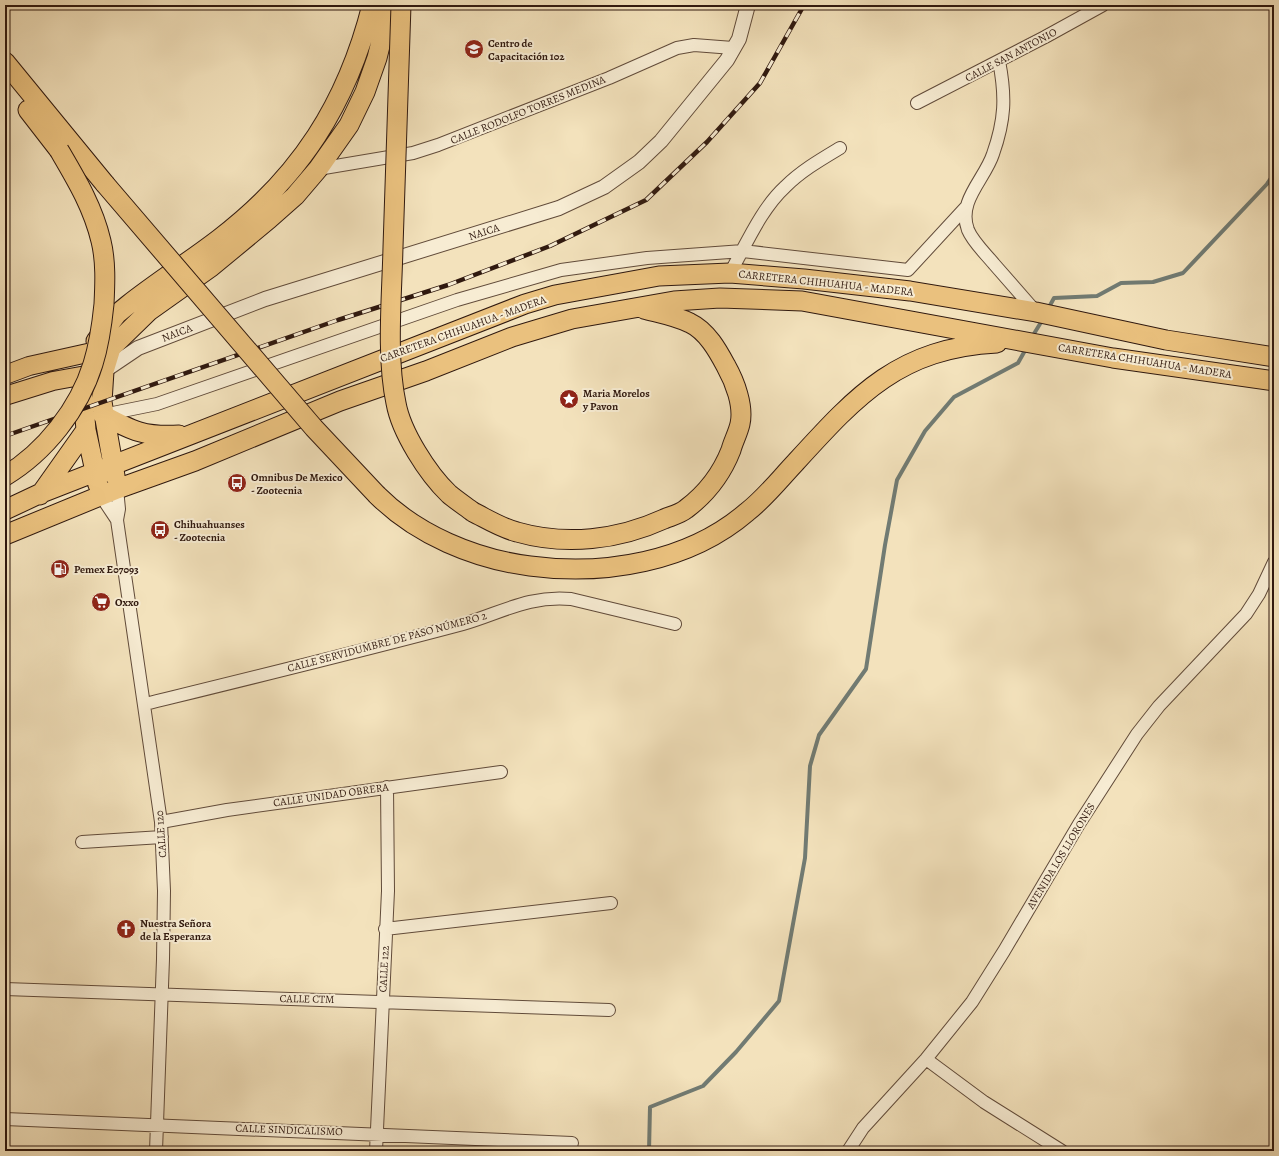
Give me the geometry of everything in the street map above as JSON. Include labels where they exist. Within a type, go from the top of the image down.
[{"type":"highway","points":[[109,493],[96,473],[86,430],[82,395],[83,377],[90,353],[103,331],[122,310],[220,239],[291,173],[318,136],[335,106],[353,66],[372,5]]},
{"type":"highway","points":[[109,493],[114,465],[103,415],[102,386],[104,371],[111,348],[149,310],[211,267],[269,219],[295,196],[318,169],[349,125],[365,92],[377,58],[390,5]]},
{"type":"highway","points":[[401,5],[392,277],[391,359],[396,404],[402,424],[436,480],[449,493],[473,512],[503,527],[529,535],[565,540],[595,539],[633,532],[685,510],[710,486],[726,463],[740,424],[739,401],[728,370],[718,352],[706,336],[692,323],[639,308]]},
{"type":"highway","points":[[5,62],[105,184],[299,411],[377,495],[391,509],[434,536],[473,553],[506,563],[565,569],[605,567],[664,556],[693,546],[709,538],[748,512],[848,406],[880,381],[905,365],[937,352],[984,344],[1026,342]]},
{"type":"highway","points":[[5,82],[40,124],[59,150],[89,205],[101,242],[105,292],[98,348],[93,365],[67,416],[31,457],[5,476]]},
{"type":"highway","name":"CARRETERA CHIHUAHUA - MADERA","points":[[5,510],[39,494],[525,304],[555,295],[659,276],[730,273],[804,278],[910,291],[1042,313],[1166,340],[1274,357]]},
{"type":"highway","name":"CARRETERA CHIHUAHUA - MADERA","points":[[5,535],[194,461],[340,401],[426,371],[512,337],[572,319],[674,301],[720,298],[802,300],[1113,358],[1274,381]]},
{"type":"highway","points":[[103,415],[140,434],[156,436],[192,434]]},
{"type":"highway","points":[[48,518],[39,494],[86,430]]},
{"type":"main road","points":[[5,375],[29,366],[111,348]]},
{"type":"main road","points":[[5,396],[53,381],[83,377],[104,371]]},
{"type":"street","name":"NAICA","points":[[104,371],[138,348],[265,299],[454,242],[559,208],[604,187],[639,162],[661,141],[718,74],[739,39],[748,5]]},
{"type":"street","name":"CALLE SAN ANTONIO","points":[[917,103],[1103,5]]},
{"type":"street","name":"CALLE RODOLFO TORRES MEDINA","points":[[318,169],[414,153],[438,145],[602,80],[677,48],[694,45],[733,48]]},
{"type":"street","points":[[999,61],[1004,91],[1004,110],[993,156],[974,188],[967,206],[965,221],[973,239],[1042,313]]},
{"type":"street","points":[[730,273],[766,210],[783,188],[807,168],[840,148]]},
{"type":"street","points":[[103,415],[157,404],[457,300],[561,270],[647,258],[743,251],[908,270],[967,206]]},
{"type":"street","name":"NAICA","points":[[111,348],[138,348]]},
{"type":"street","name":"CALLE 120","points":[[109,493],[119,509],[117,520]]},
{"type":"street","name":"CALLE 120","points":[[109,493],[117,520],[162,822],[164,890],[162,995],[156,1151]]},
{"type":"street","name":"AVENIDA LOS LLORONES","points":[[848,1151],[863,1128],[926,1059],[980,989],[1008,945],[1079,824],[1137,734],[1159,706],[1246,614],[1259,594],[1274,562]]},
{"type":"street","name":"CALLE SERVIDUMBRE DE PASO NÚMERO 2","points":[[145,704],[463,624],[524,602],[539,599],[554,597],[571,599],[675,624]]},
{"type":"street","name":"CALLE UNIDAD OBRERA","points":[[162,822],[227,810],[501,772]]},
{"type":"street","name":"CALLE 122","points":[[376,1151],[385,929],[388,891],[387,787]]},
{"type":"street","points":[[82,842],[162,837]]},
{"type":"street","points":[[385,929],[611,903]]},
{"type":"street","name":"CALLE CTM","points":[[5,988],[162,995],[382,1001],[610,1010]]},
{"type":"street","points":[[926,1059],[984,1102],[1062,1151]]},
{"type":"street","name":"CALLE SINDICALISMO","points":[[5,1119],[572,1143]]},
{"type":"waterway","points":[[1048,309],[1054,298],[1097,296],[1121,283],[1153,282],[1183,273],[1267,184],[1274,174]]},
{"type":"waterway","points":[[1032,337],[1043,319]]},
{"type":"waterway","points":[[649,1151],[650,1107],[703,1086],[736,1052],[779,1001],[805,858],[810,766],[819,735],[866,669],[885,545],[897,480],[925,431],[954,397],[1018,363],[1027,347]]},
{"type":"railway","points":[[5,436],[338,320],[448,285],[550,246],[646,200],[707,142],[760,83],[804,5]]},
{"type":"place","name":"Centro de Capacitación 102","points":[[474,49]]},
{"type":"place","name":"Maria Morelos y Pavon","points":[[569,399]]},
{"type":"place","name":"Omnibus De Mexico - Zootecnia","points":[[237,483]]},
{"type":"place","name":"Chihuahuanses - Zootecnia","points":[[160,530]]},
{"type":"place","name":"Pemex E07093","points":[[60,569]]},
{"type":"place","name":"Oxxo","points":[[101,602]]},
{"type":"place","name":"Nuestra Señora de la Esperanza","points":[[126,929]]}]
